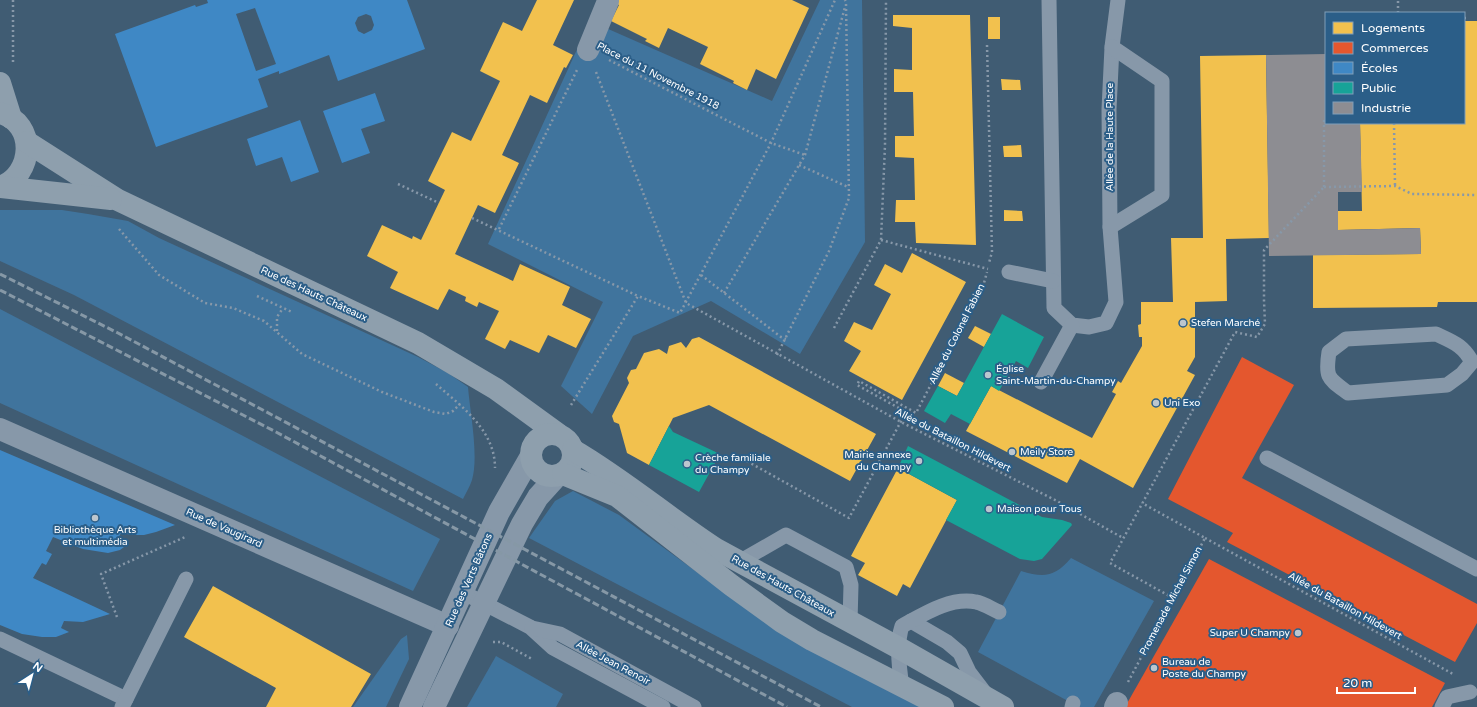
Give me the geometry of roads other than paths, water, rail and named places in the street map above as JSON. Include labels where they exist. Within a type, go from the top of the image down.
[{"type":"street","points":[[588,50],[608,0]]},
{"type":"street","points":[[1,187],[11,182],[21,170],[26,159],[26,142],[21,129],[5,116],[7,75]]},
{"type":"street","name":"Rue des Hauts Châteaux","points":[[26,142],[118,200],[418,343],[456,364],[505,396],[690,532],[739,562],[899,648],[997,703]]},
{"type":"street","name":"Rue des Hauts Châteaux","points":[[1,187],[118,200]]},
{"type":"street","name":"Rue des Hauts Châteaux","points":[[505,396],[525,424],[531,452]]},
{"type":"street","name":"Rue de Vaugirard","points":[[0,429],[215,525],[448,626]]},
{"type":"street","points":[[434,707],[522,524],[538,498],[560,475],[572,463],[566,442],[545,435],[539,438],[531,452],[535,468],[539,472],[544,475],[560,475],[617,496],[731,585],[782,622],[812,640],[944,707]]},
{"type":"street","name":"Rue des Verts Bâtons","points":[[410,707],[464,593],[499,512],[531,452]]},
{"type":"lane","points":[[1041,382],[1072,325],[1054,308],[1049,0]]},
{"type":"lane","name":"Allée de la Haute Place","points":[[1072,325],[1089,327],[1106,323],[1116,302],[1110,227],[1109,108],[1112,47],[1118,0]]},
{"type":"lane","points":[[1110,227],[1162,195],[1162,81],[1112,47]]},
{"type":"lane","points":[[1009,272],[1053,281]]},
{"type":"lane","points":[[1436,334],[1461,347],[1466,351],[1474,363],[1447,385],[1348,393],[1330,378],[1327,367],[1329,352],[1346,339],[1436,334]]},
{"type":"lane","points":[[1267,458],[1477,569]]},
{"type":"lane","points":[[739,562],[786,535],[846,567],[852,585],[859,627],[886,631],[906,624],[943,606],[959,601],[977,602],[999,612]]},
{"type":"lane","points":[[0,639],[124,703],[186,579]]},
{"type":"lane","name":"Allée Jean Renoir","points":[[464,593],[530,627],[553,648],[663,707]]},
{"type":"lane","points":[[902,686],[899,633],[906,624]]},
{"type":"lane","points":[[906,624],[947,642],[960,654],[969,672],[997,703]]},
{"type":"lane","name":"Allée Jean Renoir","points":[[530,627],[560,634],[694,707]]},
{"type":"lane","points":[[1442,707],[1447,696],[1470,692]]},
{"type":"railway","points":[[0,274],[118,333],[821,707]]},
{"type":"railway","points":[[0,290],[276,432],[787,707]]},
{"type":"place","name":"Stefen Marché","points":[[1183,323]]},
{"type":"place","name":"Église Saint-Martin-du-Champy","points":[[988,375]]},
{"type":"place","name":"Uni Exo","points":[[1156,403]]},
{"type":"place","name":"Meily Store","points":[[1012,452]]},
{"type":"place","name":"Mairie annexe du Champy","points":[[919,461]]},
{"type":"place","name":"Crèche familiale du Champy","points":[[687,464]]},
{"type":"place","name":"Maison pour Tous","points":[[989,509]]},
{"type":"place","name":"Bibliothèque Arts et multimédia","points":[[95,518]]},
{"type":"place","name":"Super U Champy","points":[[1298,633]]},
{"type":"place","name":"Bureau de Poste du Champy","points":[[1154,668]]}]
